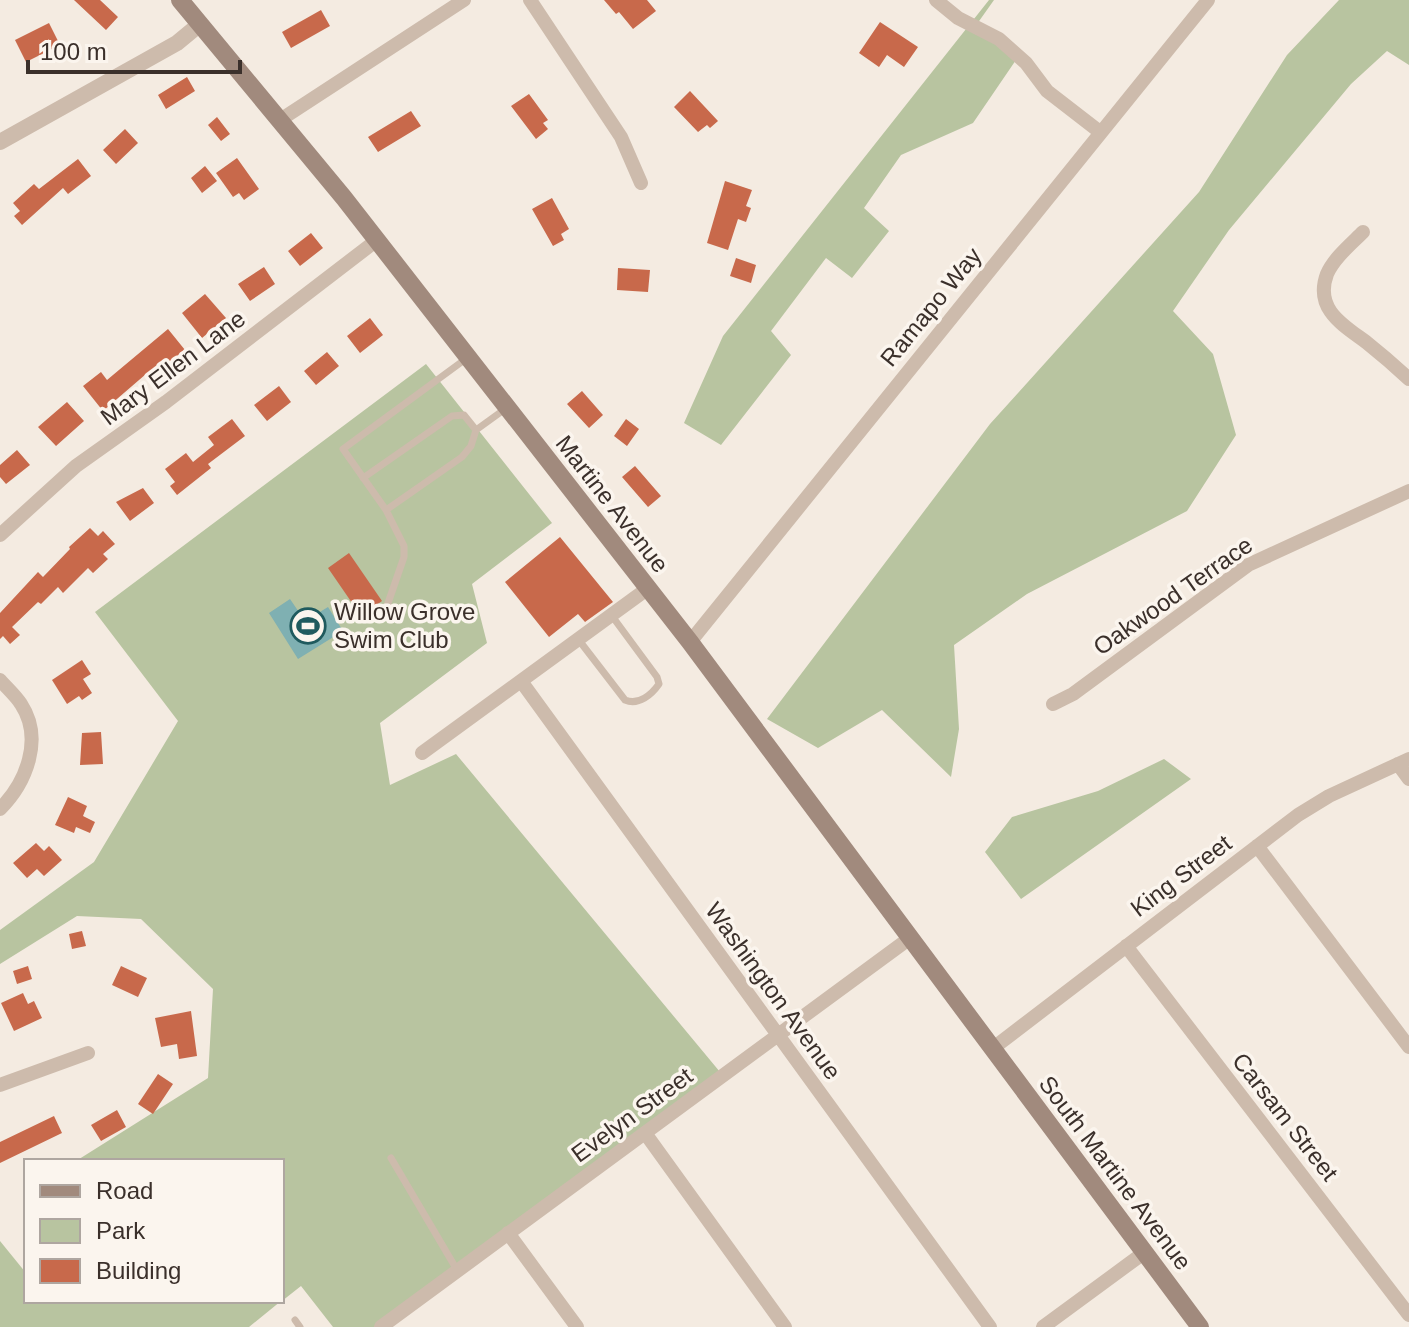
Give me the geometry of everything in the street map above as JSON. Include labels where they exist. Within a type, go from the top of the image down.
[{"type":"main road","name":"Martine Avenue","points":[[180,0],[377,240],[690,642],[992,1049]]},
{"type":"main road","name":"South Martine Avenue","points":[[992,1049],[1200,1327]]},
{"type":"street","points":[[280,120],[464,0]]},
{"type":"street","points":[[530,0],[621,137],[641,183]]},
{"type":"street","points":[[936,0],[958,18],[999,39],[1026,63],[1047,91],[1100,132]]},
{"type":"street","name":"Ramapo Way","points":[[690,642],[1208,0]]},
{"type":"street","points":[[0,142],[177,43],[200,24]]},
{"type":"street","points":[[1363,232],[1328,273],[1324,287],[1329,311],[1341,325],[1409,379]]},
{"type":"street","name":"Mary Ellen Lane","points":[[0,535],[76,466],[166,402],[377,240]]},
{"type":"street","name":"Oakwood Terrace","points":[[1053,704],[1073,694],[1248,565],[1409,491]]},
{"type":"street","points":[[422,753],[647,589]]},
{"type":"street","points":[[0,680],[22,704],[30,729],[31,747],[22,781],[0,809]]},
{"type":"street","name":"Washington Avenue","points":[[521,681],[990,1327]]},
{"type":"street","points":[[1403,762],[1409,779]]},
{"type":"street","name":"King Street","points":[[992,1049],[1298,815],[1329,796],[1403,762]]},
{"type":"street","points":[[1257,846],[1409,1047]]},
{"type":"street","name":"Evelyn Street","points":[[381,1327],[910,938]]},
{"type":"street","name":"Carsam Street","points":[[1126,946],[1409,1315]]},
{"type":"street","points":[[0,1085],[88,1053]]},
{"type":"street","points":[[645,1133],[785,1327]]},
{"type":"street","points":[[508,1233],[577,1327]]},
{"type":"street","points":[[1043,1327],[1145,1252]]},
{"type":"lane","points":[[387,606],[404,557],[404,546],[386,510],[343,449],[468,357]]},
{"type":"lane","points":[[386,510],[462,457],[471,446],[476,430],[507,407]]},
{"type":"lane","points":[[363,478],[452,416],[464,415],[476,430]]},
{"type":"lane","points":[[578,639],[625,700],[631,703],[641,700],[654,691],[659,684],[657,677],[611,615]]},
{"type":"lane","points":[[391,1158],[457,1270]]},
{"type":"green space","points":[[989,0],[994,0],[977,24],[1020,54],[973,123],[901,155],[864,208],[889,231],[852,278],[826,258],[771,331],[791,355],[721,445],[684,423],[723,336]]},
{"type":"green space","points":[[1339,0],[1409,0],[1409,65],[1387,51],[1351,84],[1229,230],[1173,311],[1213,354],[1236,435],[1187,511],[1027,594],[954,645],[959,729],[951,777],[882,710],[818,748],[767,719],[990,424],[1199,192],[1287,55]]},
{"type":"green space","points":[[426,364],[552,523],[472,584],[487,643],[380,723],[390,785],[456,754],[720,1072],[383,1327],[333,1327],[301,1286],[284,1299],[284,1159],[79,1159],[208,1078],[213,989],[141,919],[77,916],[0,964],[0,930],[94,862],[178,721],[95,612]]},
{"type":"green space","points":[[1164,759],[1191,779],[1021,899],[985,852],[1012,817],[1098,791]]},
{"type":"green space","points":[[0,1241],[24,1271],[24,1303],[279,1303],[249,1327],[0,1327]]},
{"type":"water","name":"Willow Grove Swim Club","points":[[290,599],[305,621],[328,607],[343,631],[298,659],[269,613]]},
{"type":"building","points":[[74,0],[100,0],[118,17],[106,30]]},
{"type":"building","points":[[604,0],[647,0],[656,11],[633,29]]},
{"type":"building","points":[[321,10],[330,26],[291,48],[282,32]]},
{"type":"building","points":[[880,22],[918,47],[904,67],[887,55],[879,67],[859,53]]},
{"type":"building","points":[[49,23],[60,45],[26,62],[15,40]]},
{"type":"building","points":[[187,77],[195,91],[166,109],[158,95]]},
{"type":"building","points":[[690,91],[718,121],[710,128],[707,125],[698,132],[674,107]]},
{"type":"building","points":[[529,94],[548,120],[543,123],[548,129],[536,139],[511,106]]},
{"type":"building","points":[[411,111],[421,126],[378,152],[368,137]]},
{"type":"building","points":[[217,117],[230,134],[221,141],[208,125]]},
{"type":"building","points":[[125,129],[138,143],[116,164],[103,150]]},
{"type":"building","points":[[237,158],[259,189],[244,200],[239,193],[233,197],[216,173]]},
{"type":"building","points":[[78,159],[91,176],[68,194],[63,188],[22,225],[14,216],[20,211],[13,203],[34,184],[39,189]]},
{"type":"building","points":[[205,166],[217,181],[202,193],[191,178]]},
{"type":"building","points":[[725,181],[752,190],[746,206],[751,208],[746,222],[738,219],[728,250],[707,243]]},
{"type":"building","points":[[552,198],[569,229],[561,234],[564,240],[553,246],[532,209]]},
{"type":"building","points":[[311,233],[323,248],[300,266],[288,251]]},
{"type":"building","points":[[736,258],[756,265],[751,283],[730,276]]},
{"type":"building","points":[[264,267],[275,284],[250,301],[238,284]]},
{"type":"building","points":[[618,268],[650,270],[648,292],[617,290]]},
{"type":"building","points":[[205,294],[226,318],[202,338],[182,313]]},
{"type":"building","points":[[370,318],[383,335],[360,353],[347,336]]},
{"type":"building","points":[[168,329],[185,350],[150,378],[146,374],[103,411],[83,386],[101,372],[107,380]]},
{"type":"building","points":[[327,352],[339,366],[316,385],[304,371]]},
{"type":"building","points":[[279,386],[291,402],[267,421],[254,405]]},
{"type":"building","points":[[582,391],[603,415],[589,428],[567,404]]},
{"type":"building","points":[[67,402],[84,421],[56,446],[38,427]]},
{"type":"building","points":[[232,419],[245,436],[208,464],[211,468],[177,495],[170,486],[175,482],[165,469],[186,453],[193,462],[214,445],[208,437]]},
{"type":"building","points":[[626,419],[639,429],[627,446],[614,436]]},
{"type":"building","points":[[17,450],[30,465],[6,484],[0,477],[0,465]]},
{"type":"building","points":[[635,466],[661,496],[648,507],[622,477]]},
{"type":"building","points":[[143,488],[154,503],[130,521],[116,502]]},
{"type":"building","points":[[90,528],[98,536],[103,531],[115,544],[103,554],[108,559],[93,573],[88,568],[63,593],[58,587],[41,604],[38,602],[12,627],[20,635],[10,644],[3,636],[0,639],[0,613],[38,572],[43,577]]},
{"type":"building","points":[[560,537],[613,602],[585,622],[578,614],[549,637],[505,582]]},
{"type":"building","points":[[349,553],[382,601],[361,616],[328,568]]},
{"type":"building","points":[[82,660],[91,674],[83,679],[92,693],[82,700],[79,696],[67,704],[52,680]]},
{"type":"building","points":[[101,732],[103,764],[80,765],[82,733]]},
{"type":"building","points":[[68,797],[87,806],[83,816],[95,822],[90,833],[76,827],[74,833],[55,825]]},
{"type":"building","points":[[36,843],[44,851],[49,846],[62,860],[44,876],[37,869],[27,878],[13,863]]},
{"type":"building","points":[[82,931],[86,946],[72,949],[69,934]]},
{"type":"building","points":[[28,966],[32,979],[17,984],[13,971]]},
{"type":"building","points":[[121,966],[147,978],[138,997],[112,985]]},
{"type":"building","points":[[23,993],[28,1004],[34,1001],[42,1018],[14,1031],[1,1003]]},
{"type":"building","points":[[191,1011],[197,1056],[179,1059],[177,1044],[161,1047],[155,1018]]},
{"type":"building","points":[[158,1074],[173,1084],[153,1114],[138,1104]]},
{"type":"building","points":[[117,1110],[126,1127],[101,1141],[91,1125]]},
{"type":"building","points":[[54,1116],[62,1133],[0,1163],[0,1142]]},
{"type":"place","name":"Willow Grove Swim Club","points":[[308,626]]}]
